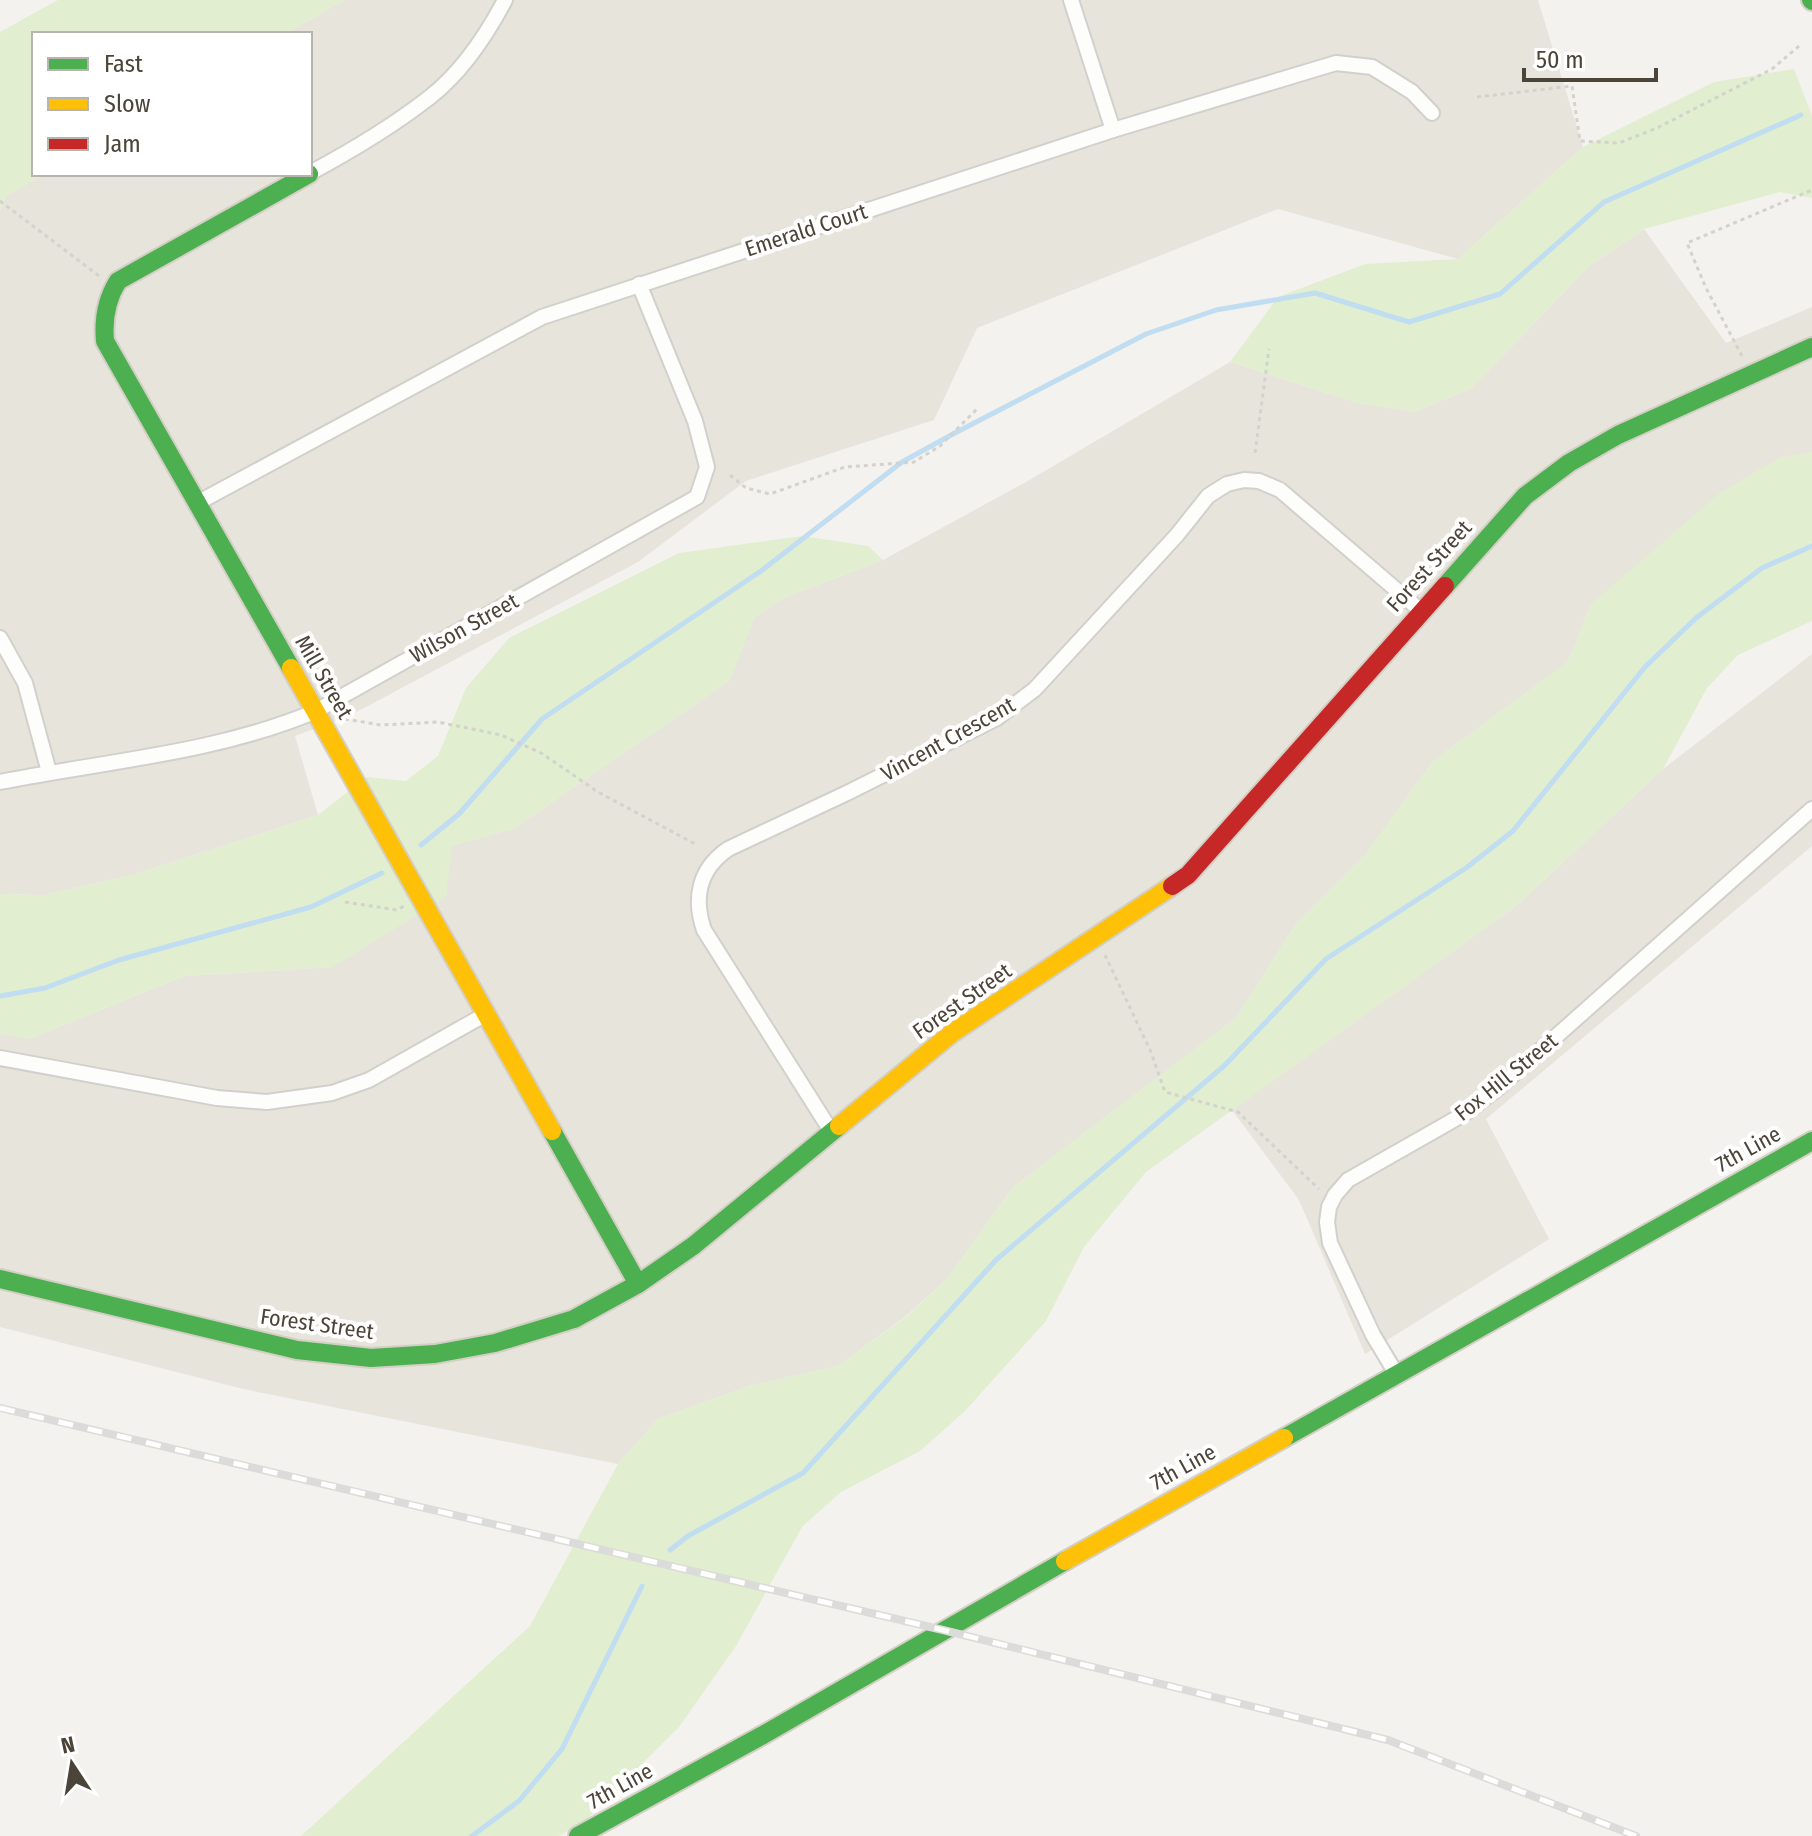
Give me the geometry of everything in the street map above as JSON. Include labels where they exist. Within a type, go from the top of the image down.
[{"type":"street","name":"Mill Street","points":[[312,172],[431,97],[466,61],[505,0]]},
{"type":"street","points":[[1071,0],[1113,130]]},
{"type":"street","name":"Emerald Court","points":[[199,502],[542,317],[1113,130],[1336,63],[1372,67],[1412,92],[1432,113]]},
{"type":"street","name":"Mill Street","points":[[305,176],[118,281],[108,295],[103,317],[105,341],[199,502],[638,1284]]},
{"type":"street","name":"Wilson Street","points":[[0,782],[251,735],[316,711],[697,497],[707,467],[695,421],[639,284]]},
{"type":"street","name":"Forest Street","points":[[0,1279],[297,1350],[371,1358],[435,1354],[495,1343],[574,1319],[638,1284],[693,1246],[952,1033],[1188,875],[1525,496],[1569,463],[1618,435],[1812,347]]},
{"type":"street","name":"Vincent Crescent","points":[[831,1131],[704,930],[699,914],[699,891],[706,871],[716,858],[728,849],[997,718],[1035,689],[1177,535],[1208,496],[1227,484],[1259,481],[1280,490],[1421,611]]},
{"type":"street","points":[[0,638],[25,683],[49,772]]},
{"type":"street","name":"Fox Hill Street","points":[[1397,1375],[1373,1335],[1330,1243],[1327,1215],[1338,1192],[1357,1174],[1464,1114],[1498,1088],[1812,809]]},
{"type":"street","points":[[0,1058],[217,1098],[267,1102],[332,1093],[369,1080],[486,1014]]},
{"type":"street","name":"7th Line","points":[[578,1836],[763,1735],[943,1630],[1812,1141]]},
{"type":"path","points":[[1477,97],[1572,86],[1580,141],[1619,143],[1657,128],[1772,69],[1799,46]]},
{"type":"path","points":[[1742,356],[1706,288],[1687,243],[1812,190]]},
{"type":"path","points":[[0,201],[103,279]]},
{"type":"path","points":[[1255,453],[1269,349]]},
{"type":"path","points":[[730,475],[746,488],[770,494],[845,467],[914,462],[940,446],[979,407]]},
{"type":"path","points":[[345,719],[381,725],[438,722],[501,735],[541,753],[598,792],[697,845]]},
{"type":"path","points":[[345,902],[397,910],[420,899]]},
{"type":"path","points":[[1097,938],[1151,1052],[1165,1092],[1238,1112],[1319,1189]]},
{"type":"shaded area","points":[[344,0],[1538,0],[1583,147],[1458,259],[1278,209],[977,328],[934,420],[746,481],[638,562],[351,715],[295,736],[318,815],[132,875],[44,895],[0,894],[0,211],[6,196],[41,176],[312,176],[312,32],[288,32]]},
{"type":"shaded area","points":[[1644,229],[1726,343],[1812,307],[1812,452],[1779,458],[1591,604],[1568,662],[1433,761],[1366,854],[1296,924],[1236,1018],[1012,1188],[947,1279],[906,1316],[838,1366],[749,1386],[658,1419],[618,1464],[243,1389],[0,1327],[0,1033],[29,1039],[184,976],[333,967],[451,846],[513,829],[729,681],[754,617],[783,598],[883,560],[1026,482],[1230,362],[1358,403],[1414,412],[1472,388],[1589,266]]},
{"type":"shaded area","points":[[1812,654],[1812,846],[1486,1119],[1549,1239],[1365,1354],[1299,1200],[1232,1110],[1516,906],[1663,769]]},
{"type":"green space","points":[[58,0],[344,0],[288,32],[32,32],[32,176],[41,176],[6,196],[0,211],[0,32]]},
{"type":"green space","points":[[1794,69],[1812,116],[1812,198],[1780,192],[1644,229],[1589,266],[1472,388],[1414,412],[1358,403],[1230,362],[1278,297],[1365,264],[1458,259],[1583,147],[1714,82]]},
{"type":"green space","points":[[1812,452],[1812,621],[1738,655],[1707,688],[1663,769],[1516,906],[1146,1172],[1084,1247],[1046,1321],[965,1411],[920,1451],[841,1492],[802,1527],[736,1646],[679,1727],[585,1821],[559,1836],[301,1836],[530,1626],[618,1464],[658,1419],[749,1386],[838,1366],[907,1316],[947,1279],[1012,1188],[1236,1018],[1296,924],[1366,854],[1433,761],[1568,662],[1591,604],[1721,492],[1779,458]]},
{"type":"green space","points":[[803,536],[868,546],[883,560],[783,598],[755,617],[729,681],[513,829],[452,846],[446,897],[333,967],[184,976],[29,1039],[0,1033],[0,894],[44,895],[132,875],[318,815],[367,777],[406,781],[438,756],[466,688],[509,638],[679,553]]},
{"type":"waterway","points":[[421,845],[459,814],[542,719],[761,571],[902,462],[953,434],[1146,334],[1216,310],[1315,293],[1409,322],[1500,294],[1604,202],[1801,115]]},
{"type":"waterway","points":[[670,1550],[688,1536],[803,1473],[996,1260],[1224,1066],[1326,959],[1466,868],[1513,831],[1645,667],[1696,618],[1762,568],[1812,546]]},
{"type":"waterway","points":[[0,996],[45,988],[119,960],[311,907],[382,873]]},
{"type":"waterway","points":[[472,1836],[519,1801],[562,1749],[642,1586]]},
{"type":"railway","points":[[0,1408],[943,1630],[1388,1740],[1636,1836]]},
{"type":"traffic: fast","points":[[291,668],[105,341],[104,325],[108,303],[118,281],[305,176]]},
{"type":"traffic: fast","points":[[1445,586],[1525,496],[1569,463],[1618,435],[1812,347]]},
{"type":"traffic: fast","points":[[0,1279],[297,1350],[371,1358],[435,1354],[495,1343],[574,1319],[638,1284],[693,1246],[839,1126]]},
{"type":"traffic: fast","points":[[552,1131],[638,1284]]},
{"type":"traffic: fast","points":[[1284,1438],[1812,1141]]},
{"type":"traffic: fast","points":[[578,1836],[763,1735],[1065,1561]]},
{"type":"traffic: slow","points":[[291,668],[552,1131]]},
{"type":"traffic: slow","points":[[839,1126],[952,1033],[1172,886]]},
{"type":"traffic: slow","points":[[1065,1561],[1284,1438]]},
{"type":"traffic: jam","points":[[1172,886],[1188,875],[1445,586]]}]
